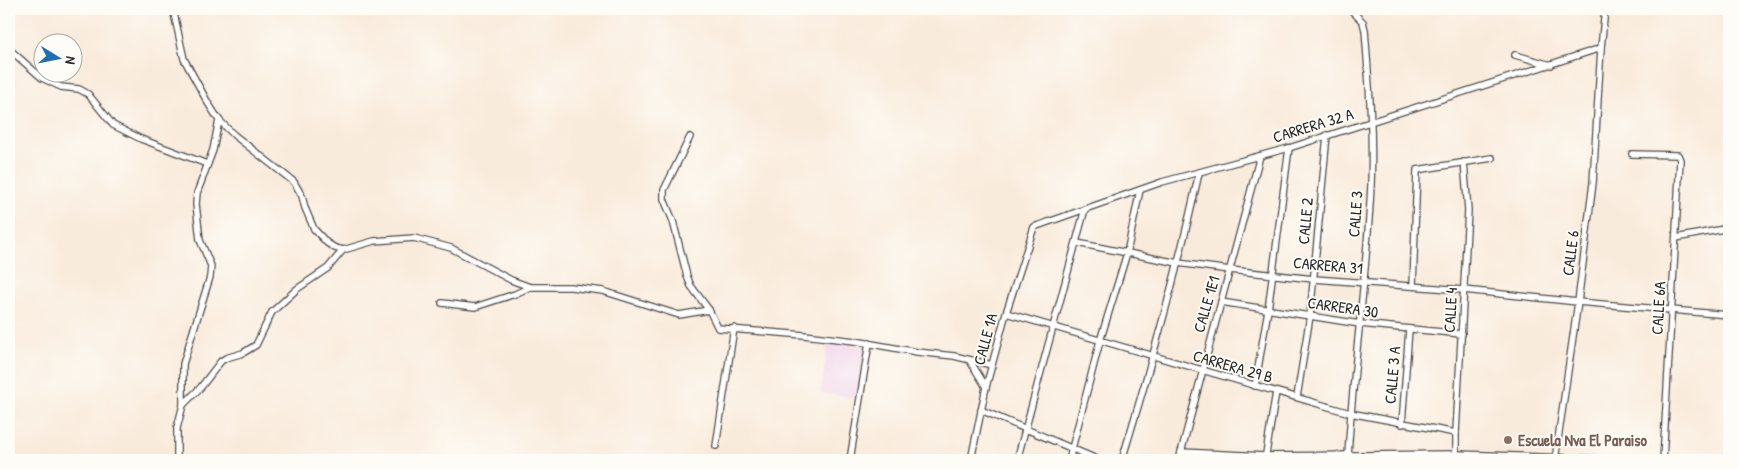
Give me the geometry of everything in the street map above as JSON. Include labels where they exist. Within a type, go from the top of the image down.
[{"type":"street","points":[[173,9],[184,59],[208,104],[219,120],[242,141],[294,182],[302,196],[314,229],[326,243],[344,250],[374,241],[414,238],[451,248],[511,280],[530,287],[570,287],[603,291],[679,315],[709,310]]},
{"type":"street","name":"CALLE 3","points":[[1348,456],[1350,413],[1365,282],[1371,184],[1372,122],[1364,27],[1363,22],[1350,9]]},
{"type":"street","name":"CALLE 6","points":[[1556,459],[1593,183],[1605,9]]},
{"type":"street","name":"CARRERA 32 A","points":[[1034,227],[1162,182],[1289,148],[1601,48]]},
{"type":"street","points":[[9,49],[34,72],[48,81],[61,87],[79,88],[88,94],[113,125],[141,139],[208,164]]},
{"type":"street","points":[[1515,55],[1552,65]]},
{"type":"street","points":[[177,460],[177,428],[183,405],[183,364],[210,277],[210,266],[200,240],[196,204],[197,193],[213,150],[219,120]]},
{"type":"street","name":"CALLE 2","points":[[1297,397],[1310,316],[1327,135]]},
{"type":"street","points":[[690,137],[664,190],[664,198],[674,221],[691,286],[709,310],[718,328],[804,334],[954,356],[992,365]]},
{"type":"street","points":[[1255,386],[1268,310],[1289,148]]},
{"type":"street","name":"CALLE 6A","points":[[1632,154],[1680,157],[1663,460]]},
{"type":"street","name":"CALLE 1E1","points":[[1179,460],[1260,156]]},
{"type":"street","points":[[1413,286],[1416,172],[1418,169],[1492,158]]},
{"type":"street","name":"CALLE 4","points":[[1456,457],[1468,210],[1464,162]]},
{"type":"street","points":[[1122,460],[1153,357],[1199,173]]},
{"type":"street","points":[[1069,460],[1100,341],[1127,253],[1140,190]]},
{"type":"street","points":[[1016,460],[1085,209]]},
{"type":"street","name":"CALLE 1A","points":[[971,460],[986,387],[1006,313],[1034,227]]},
{"type":"street","points":[[1676,238],[1729,228]]},
{"type":"street","name":"CARRERA 31","points":[[1077,243],[1178,263],[1230,270],[1314,279],[1464,290],[1578,302]]},
{"type":"street","points":[[183,405],[221,362],[256,345],[272,312],[296,290],[328,268],[344,250]]},
{"type":"street","points":[[442,303],[475,307],[530,287]]},
{"type":"street","name":"CARRERA 30","points":[[1221,302],[1360,324],[1462,334]]},
{"type":"street","points":[[1578,302],[1729,314]]},
{"type":"street","name":"CARRERA 29 B","points":[[1006,313],[1350,413],[1456,433]]},
{"type":"street","points":[[716,446],[734,328]]},
{"type":"street","name":"CALLE 3 A","points":[[1402,424],[1409,329]]},
{"type":"street","points":[[850,460],[869,343]]},
{"type":"street","points":[[970,361],[986,387]]},
{"type":"street","points":[[1265,458],[1276,392]]},
{"type":"street","points":[[981,410],[1098,460]]},
{"type":"street","points":[[1181,452],[1265,458],[1348,456],[1630,460]]},
{"type":"shaded area","points":[[828,341],[867,346],[858,398],[821,393]]},
{"type":"place","name":"Escuela Nva El Paraiso","points":[[1508,440]]}]
